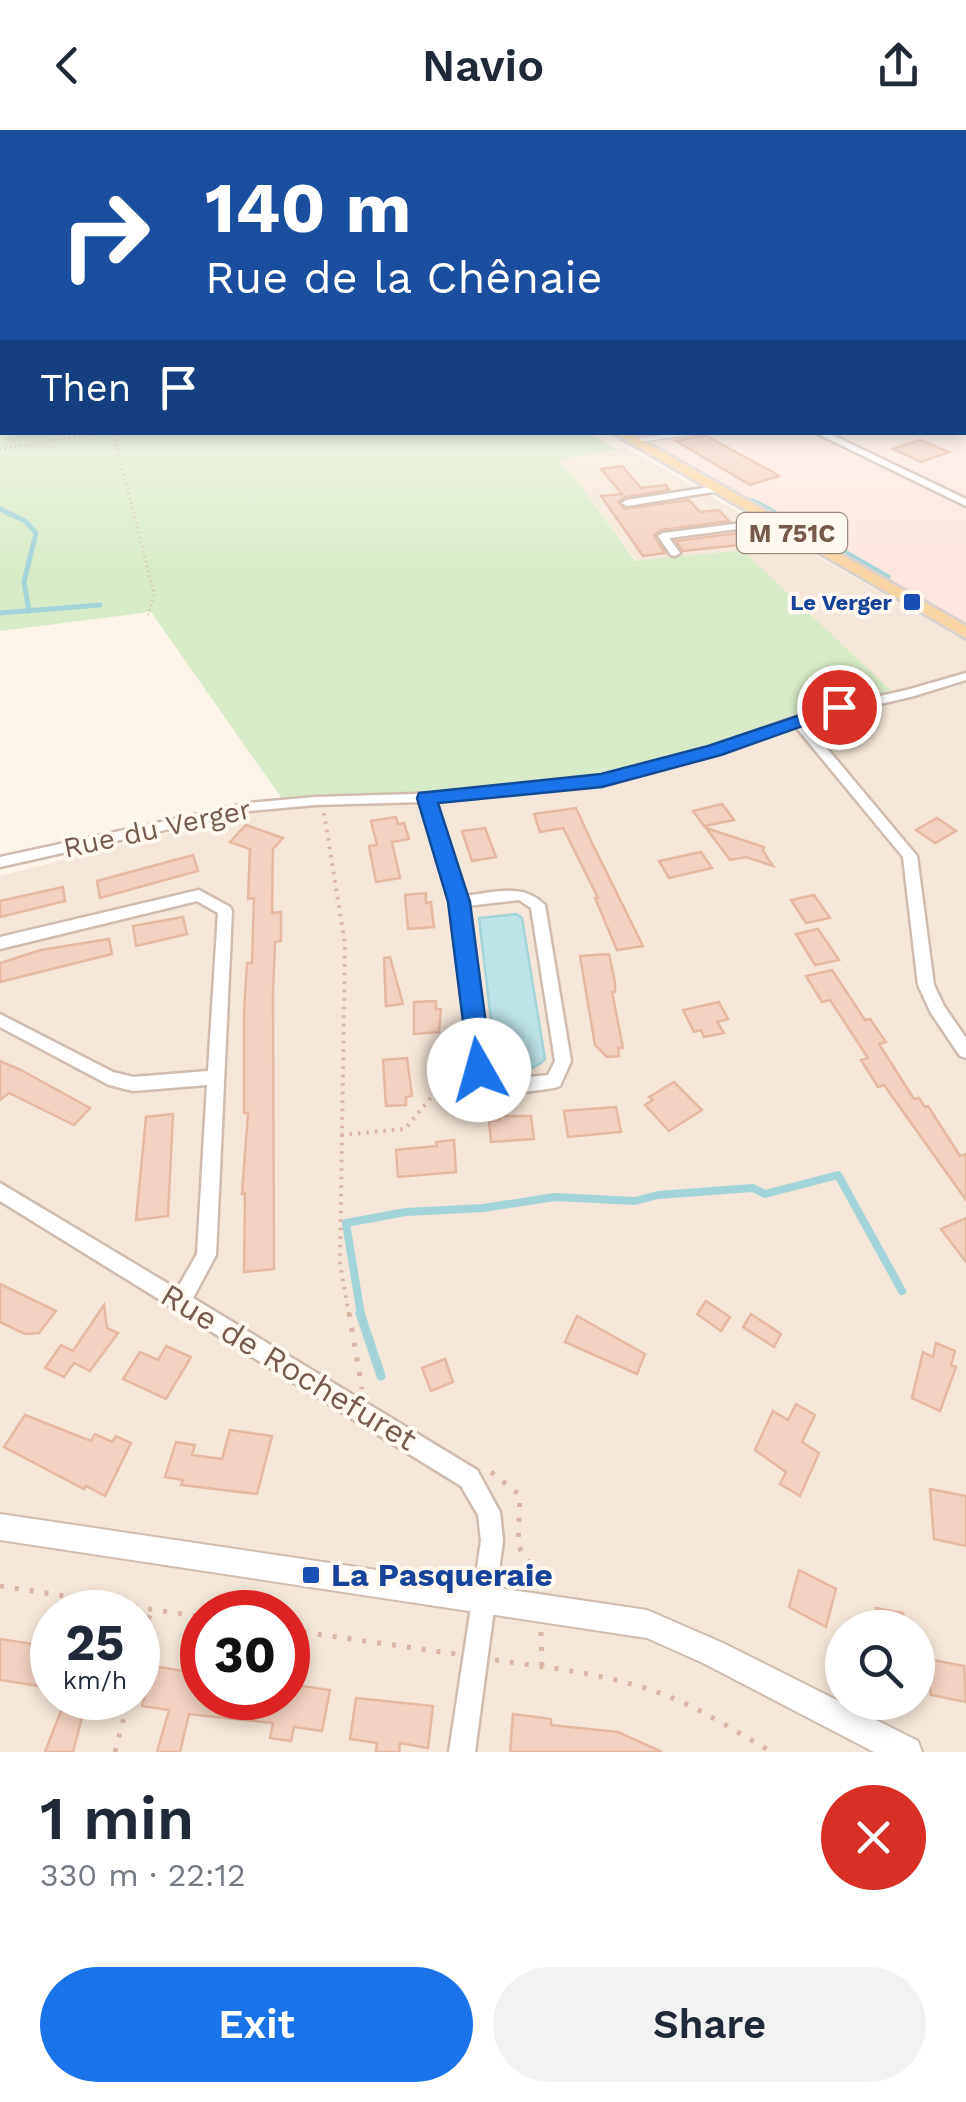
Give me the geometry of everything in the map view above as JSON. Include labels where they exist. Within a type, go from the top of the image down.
[{"type":"main road","name":"M 751C","points":[[625,437],[966,633]]},
{"type":"street","points":[[824,435],[966,503]]},
{"type":"street","points":[[627,503],[716,488]]},
{"type":"street","points":[[653,522],[674,553]]},
{"type":"street","points":[[663,536],[774,522]]},
{"type":"street","name":"Rue du Verger","points":[[0,862],[249,807],[426,798],[602,780],[715,750],[798,720],[966,676]]},
{"type":"street","points":[[798,720],[910,856],[926,985],[937,1010],[966,1050]]},
{"type":"street","points":[[426,798],[459,902],[482,1077],[499,1087],[547,1084],[558,1077],[563,1060],[538,905],[521,895],[459,902]]},
{"type":"street","points":[[0,943],[199,894],[225,911],[206,1255],[181,1301]]},
{"type":"street","points":[[0,1020],[108,1078],[134,1084],[215,1077]]},
{"type":"street","name":"Rue de Rochefuret","points":[[0,1190],[469,1478],[484,1500],[492,1524],[462,1752]]},
{"type":"street","points":[[0,1527],[647,1624],[688,1641],[823,1714],[907,1752]]},
{"type":"lane","points":[[625,437],[655,435]]},
{"type":"path","points":[[0,449],[90,435]]},
{"type":"path","points":[[114,435],[154,594],[148,615]]},
{"type":"path","points":[[318,801],[345,944],[340,1264],[363,1394]]},
{"type":"path","points":[[341,1135],[406,1129],[442,1084],[482,1077]]},
{"type":"path","points":[[0,1586],[30,1591]]},
{"type":"path","points":[[310,1633],[600,1676],[650,1690],[690,1707],[772,1752]]},
{"type":"path","points":[[115,1752],[123,1720]]},
{"type":"shaded area","points":[[634,435],[966,435],[966,625]]},
{"type":"shaded area","points":[[626,448],[966,641],[966,1752],[0,1752],[0,876],[285,803],[742,550],[636,561],[575,477],[556,459]]},
{"type":"green space","points":[[0,435],[592,435],[617,449],[557,460],[575,477],[635,561],[742,550],[897,696],[841,708],[706,753],[629,772],[483,791],[285,803],[151,612],[0,631]]},
{"type":"water","points":[[516,914],[522,918],[545,1059],[522,1070],[496,1063],[479,918]]},
{"type":"building","points":[[704,435],[779,476],[750,485],[676,441]]},
{"type":"building","points":[[920,440],[949,452],[921,462],[893,449]]},
{"type":"building","points":[[622,466],[641,488],[666,485],[669,490],[625,497],[618,502],[625,509],[689,500],[700,512],[719,510],[729,521],[661,530],[654,535],[665,553],[643,556],[601,496],[622,494],[601,469]]},
{"type":"building","points":[[739,533],[749,544],[683,551],[676,541]]},
{"type":"building","points":[[722,804],[734,820],[704,826],[693,811]]},
{"type":"building","points":[[576,808],[643,946],[617,950],[598,898],[563,828],[540,832],[534,814]]},
{"type":"building","points":[[396,817],[398,824],[404,823],[409,839],[392,842],[400,878],[376,882],[369,846],[377,845],[371,821]]},
{"type":"building","points":[[937,818],[956,831],[935,843],[916,830]]},
{"type":"building","points":[[246,825],[283,838],[273,849],[272,913],[281,912],[281,941],[275,942],[273,993],[274,1269],[244,1272],[245,1193],[242,1194],[248,1113],[244,1113],[244,1013],[247,963],[252,963],[254,898],[248,899],[250,849],[230,842]]},
{"type":"building","points":[[485,828],[496,857],[472,861],[462,831]]},
{"type":"building","points":[[706,828],[764,847],[773,866],[746,857],[730,860]]},
{"type":"building","points":[[701,852],[712,868],[669,878],[659,861]]},
{"type":"building","points":[[193,855],[198,871],[100,898],[97,881]]},
{"type":"building","points":[[63,887],[65,901],[0,917],[0,901]]},
{"type":"building","points":[[426,893],[434,927],[408,929],[405,895]]},
{"type":"building","points":[[814,895],[830,918],[806,923],[791,900]]},
{"type":"building","points":[[183,917],[187,934],[136,946],[133,926]]},
{"type":"building","points":[[818,929],[839,960],[815,965],[796,934]]},
{"type":"building","points":[[109,939],[112,954],[0,982],[0,963],[41,950]]},
{"type":"building","points":[[609,954],[623,1048],[618,1048],[619,1056],[607,1057],[595,1045],[580,956]]},
{"type":"building","points":[[390,957],[403,1004],[386,1006],[384,958]]},
{"type":"building","points":[[832,970],[865,1020],[870,1019],[886,1042],[879,1044],[914,1099],[919,1098],[928,1106],[960,1156],[966,1154],[966,1200],[884,1085],[878,1087],[861,1060],[868,1058],[830,1000],[822,1002],[806,976]]},
{"type":"building","points":[[436,1001],[436,1009],[441,1009],[439,1032],[414,1034],[414,1002]]},
{"type":"building","points":[[719,1002],[728,1019],[717,1022],[724,1033],[704,1037],[701,1030],[694,1032],[683,1010]]},
{"type":"building","points":[[407,1058],[412,1096],[406,1097],[406,1105],[386,1106],[383,1060]]},
{"type":"building","points":[[0,1061],[90,1108],[74,1125],[9,1093],[0,1100]]},
{"type":"building","points":[[674,1082],[702,1110],[669,1131],[645,1105],[653,1100],[649,1097]]},
{"type":"building","points":[[616,1107],[621,1132],[568,1137],[564,1111]]},
{"type":"building","points":[[173,1114],[168,1216],[136,1220],[146,1117]]},
{"type":"building","points":[[499,1116],[531,1116],[534,1139],[491,1142],[489,1121],[500,1120]]},
{"type":"building","points":[[454,1140],[456,1172],[398,1177],[396,1150],[437,1146],[436,1142]]},
{"type":"building","points":[[966,1218],[966,1262],[941,1229]]},
{"type":"building","points":[[0,1284],[56,1311],[39,1333],[25,1334],[0,1322]]},
{"type":"building","points":[[706,1301],[730,1317],[721,1331],[697,1314]]},
{"type":"building","points":[[104,1305],[107,1328],[118,1333],[90,1371],[74,1363],[64,1377],[45,1368],[61,1345],[73,1351]]},
{"type":"building","points":[[751,1314],[781,1334],[774,1347],[743,1327]]},
{"type":"building","points":[[577,1316],[645,1354],[637,1374],[565,1342]]},
{"type":"building","points":[[936,1343],[955,1351],[951,1365],[956,1367],[940,1411],[912,1398],[923,1352],[933,1357]]},
{"type":"building","points":[[166,1346],[191,1357],[166,1399],[123,1379],[140,1352],[158,1360]]},
{"type":"building","points":[[445,1359],[453,1382],[431,1391],[422,1368]]},
{"type":"building","points":[[796,1404],[815,1415],[802,1442],[819,1453],[800,1496],[780,1484],[786,1472],[755,1450],[773,1411],[788,1420]]},
{"type":"building","points":[[25,1415],[91,1441],[95,1434],[112,1442],[116,1436],[131,1443],[105,1496],[4,1447]]},
{"type":"building","points":[[230,1430],[272,1436],[257,1494],[181,1485],[183,1480],[165,1477],[176,1442],[195,1445],[192,1455],[222,1459]]},
{"type":"building","points":[[930,1489],[966,1496],[966,1546],[934,1539]]},
{"type":"building","points":[[799,1570],[836,1589],[830,1610],[825,1610],[825,1626],[789,1607]]},
{"type":"building","points":[[0,1639],[30,1644],[30,1685],[0,1680]]},
{"type":"building","points":[[935,1660],[964,1666],[966,1702],[935,1696]]},
{"type":"building","points":[[160,1667],[180,1670],[180,1720],[188,1720],[180,1752],[157,1752],[169,1710],[160,1709]]},
{"type":"building","points":[[310,1687],[330,1690],[322,1731],[294,1727],[291,1741],[270,1738],[273,1723],[245,1720],[310,1720]]},
{"type":"building","points":[[356,1698],[433,1706],[428,1748],[400,1743],[399,1752],[376,1752],[377,1743],[350,1739]]},
{"type":"building","points":[[513,1714],[551,1719],[551,1725],[618,1732],[662,1752],[510,1752]]},
{"type":"building","points":[[57,1720],[81,1720],[73,1752],[45,1752]]},
{"type":"waterway","points":[[752,500],[759,504]]},
{"type":"waterway","points":[[755,502],[774,512]]},
{"type":"waterway","points":[[0,509],[25,521],[36,533],[24,582],[29,611]]},
{"type":"waterway","points":[[791,522],[817,537]]},
{"type":"waterway","points":[[824,540],[888,577]]},
{"type":"waterway","points":[[29,611],[100,605]]},
{"type":"waterway","points":[[0,613],[29,611]]},
{"type":"waterway","points":[[361,1315],[346,1223],[406,1212],[483,1208],[555,1197],[635,1201],[658,1195],[753,1188],[765,1194],[838,1175],[902,1291]]},
{"type":"waterway","points":[[360,1313],[381,1376]]},
{"type":"place","name":"Le Verger","points":[[912,602]]},
{"type":"place","name":"La Pasqueraie","points":[[311,1575]]},
{"type":"route","points":[[479,1070],[459,902],[426,798],[602,780],[680,761],[839,707]]}]
